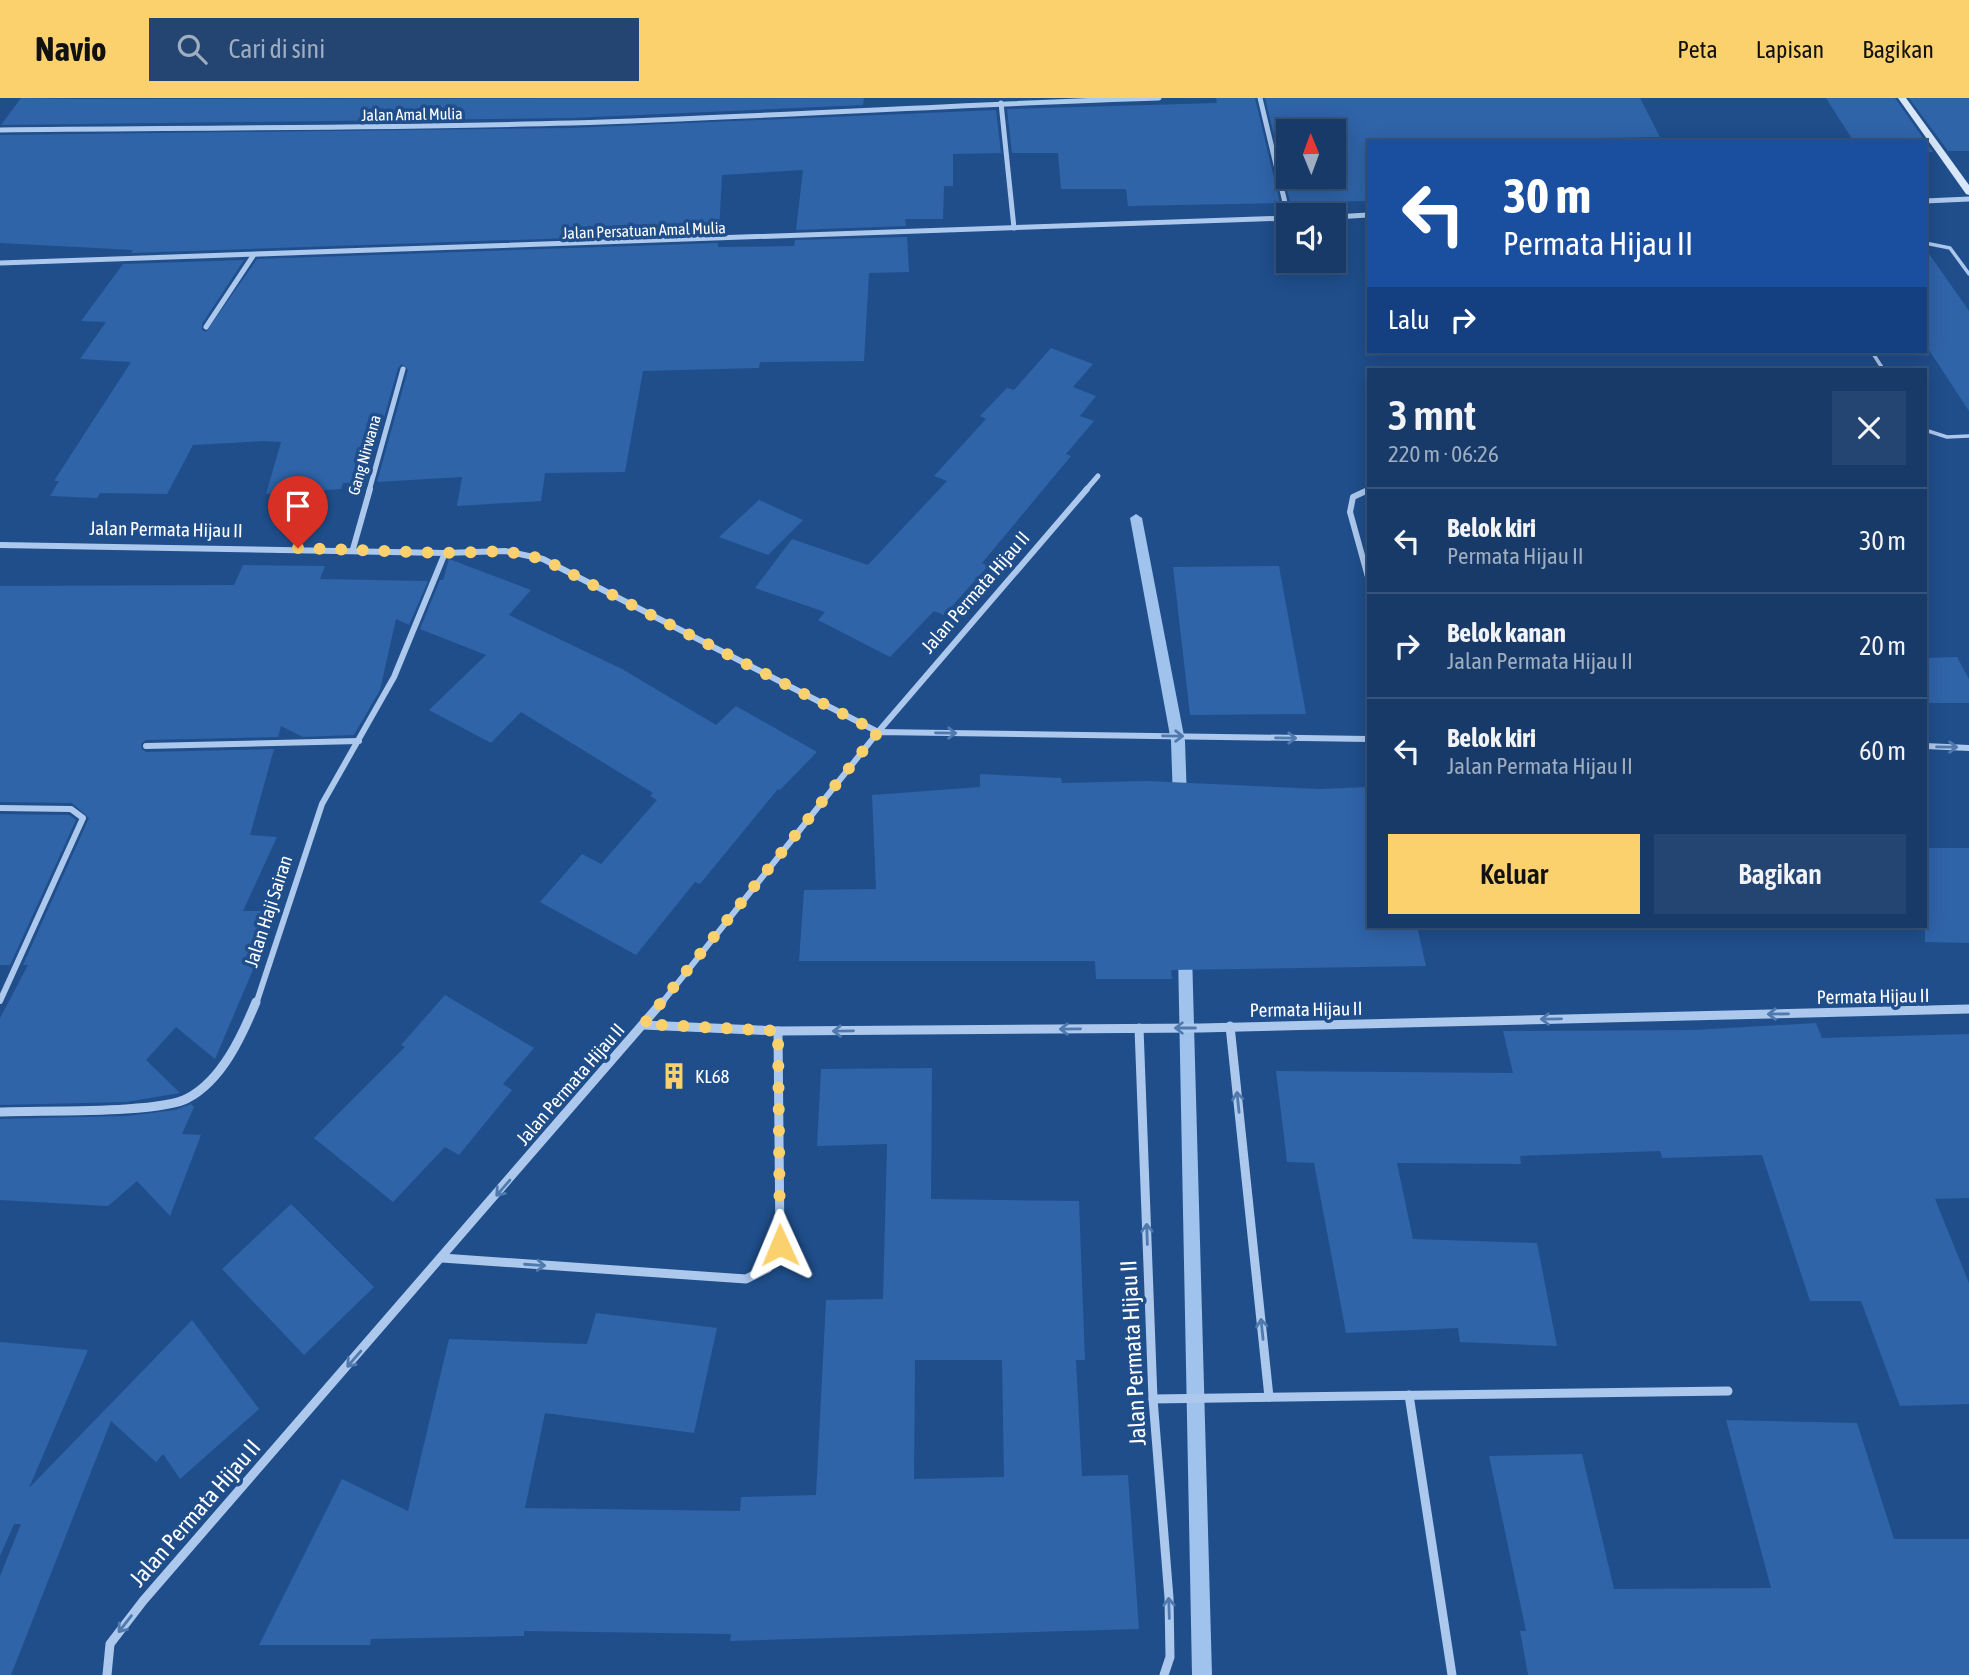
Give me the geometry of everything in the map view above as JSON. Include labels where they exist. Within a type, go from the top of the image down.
[{"type":"street","name":"Jalan Amal Mulia","points":[[0,130],[570,123],[1159,98]]},
{"type":"street","name":"Jalan Persatuan Amal Mulia","points":[[1260,98],[1285,203]]},
{"type":"street","points":[[1902,98],[1969,192]]},
{"type":"street","points":[[1001,103],[1014,228]]},
{"type":"street","points":[[1927,201],[1969,199]]},
{"type":"street","points":[[1346,216],[1367,215]]},
{"type":"street","name":"Jalan Persatuan Amal Mulia","points":[[0,263],[1276,217]]},
{"type":"street","points":[[206,327],[253,256]]},
{"type":"street","name":"Gang Nirwana","points":[[353,549],[403,369]]},
{"type":"street","name":"Jalan Permata Hijau II","points":[[107,1675],[110,1644],[143,1601],[644,1024],[878,732],[1098,476]]},
{"type":"street","points":[[1367,490],[1353,497],[1350,512],[1367,574]]},
{"type":"street","name":"Jalan Permata Hijau II","points":[[0,545],[353,549],[445,553],[505,551],[543,559],[878,732],[1367,739]]},
{"type":"street","name":"Jalan Haji Sairan","points":[[0,1112],[186,1100],[213,1080],[237,1043],[253,1007],[311,828],[326,795],[359,741],[406,651],[445,553]]},
{"type":"street","points":[[146,746],[359,741]]},
{"type":"street","points":[[1927,746],[1969,748]]},
{"type":"street","points":[[0,808],[72,809],[83,818],[0,1001]]},
{"type":"street","name":"Permata Hijau II","points":[[644,1024],[778,1031],[1230,1027],[1969,1009]]},
{"type":"street","points":[[1230,1027],[1269,1397]]},
{"type":"street","name":"Jalan Permata Hijau II","points":[[1139,1028],[1153,1399],[1169,1598],[1170,1657],[1164,1675]]},
{"type":"street","points":[[442,1258],[747,1279],[768,1268],[780,1245],[778,1031]]},
{"type":"street","points":[[1153,1399],[1728,1391]]},
{"type":"street","points":[[1409,1395],[1452,1675]]},
{"type":"lane","points":[[1927,243],[1950,248],[1969,274]]},
{"type":"lane","points":[[1927,430],[1947,437],[1969,436]]},
{"type":"building","points":[[21,98],[864,98],[863,105],[571,118],[1,125]]},
{"type":"building","points":[[1216,98],[1255,98],[1280,203],[1128,206],[1126,189],[1061,189],[1058,153],[1012,153],[1007,109],[1217,103]]},
{"type":"building","points":[[1265,98],[1640,98],[1660,137],[1485,140],[1367,140],[1367,201],[1290,202],[1287,189],[1346,189],[1346,119],[1276,119],[1276,144]]},
{"type":"building","points":[[1826,98],[1895,98],[1925,140],[1853,140]]},
{"type":"building","points":[[1909,98],[1969,98],[1969,151],[1948,151]]},
{"type":"building","points":[[996,110],[1001,153],[953,154],[953,186],[944,186],[943,219],[905,219],[906,226],[796,230],[803,170],[722,175],[719,233],[131,253],[133,250],[0,243],[0,135],[571,128]]},
{"type":"building","points":[[907,237],[909,272],[869,273],[864,361],[760,362],[759,368],[643,371],[625,472],[545,473],[541,501],[457,506],[462,477],[377,482],[408,370],[402,364],[398,368],[366,482],[343,483],[341,489],[266,494],[281,442],[263,441],[193,445],[167,494],[100,493],[97,498],[50,496],[59,481],[54,481],[131,362],[80,359],[106,322],[81,321],[123,264],[244,260],[202,324],[202,330],[206,332],[257,259],[718,243],[718,247],[794,246],[795,240]]},
{"type":"building","points":[[1927,251],[1969,311],[1969,411],[1927,347]]},
{"type":"building","points":[[1051,348],[1093,364],[1073,387],[1096,396],[1080,416],[1094,421],[1066,454],[1071,456],[982,563],[988,566],[944,615],[934,611],[890,657],[818,620],[825,612],[755,588],[792,539],[868,565],[947,481],[934,476],[986,419],[980,416],[1007,388],[1014,390]]},
{"type":"building","points":[[759,500],[803,520],[768,555],[719,537]]},
{"type":"building","points":[[449,559],[531,590],[509,615],[622,669],[716,725],[736,706],[817,752],[780,790],[778,789],[700,884],[695,882],[636,955],[540,902],[582,854],[601,864],[657,800],[650,796],[653,793],[521,712],[491,743],[429,710],[486,655],[420,629],[440,580],[443,580]]},
{"type":"building","points":[[243,565],[325,566],[320,579],[428,581],[409,625],[396,619],[380,690],[354,735],[303,737],[281,726],[278,737],[146,740],[141,744],[146,752],[274,749],[250,835],[277,837],[243,911],[278,911],[259,965],[255,965],[215,1059],[176,1027],[146,1060],[180,1093],[126,1102],[0,1105],[0,1018],[28,965],[23,965],[89,818],[72,803],[0,802],[0,586],[234,585]]},
{"type":"building","points":[[1279,566],[1306,714],[1190,715],[1173,567]]},
{"type":"building","points":[[1957,657],[1969,679],[1969,703],[1927,703],[1927,658]]},
{"type":"building","points":[[980,774],[1061,778],[1062,783],[1147,781],[1320,789],[1367,787],[1367,928],[1417,928],[1426,966],[1171,970],[1172,979],[1096,979],[1095,961],[799,961],[804,890],[876,889],[872,795],[980,787]]},
{"type":"building","points":[[0,814],[69,815],[76,820],[10,965],[0,965]]},
{"type":"building","points":[[1927,848],[1969,848],[1969,943],[1925,942]]},
{"type":"building","points":[[445,995],[534,1048],[503,1084],[512,1090],[459,1155],[445,1147],[393,1202],[314,1138],[405,1047],[401,1045]]},
{"type":"building","points":[[1816,1023],[1822,1038],[1969,1034],[1969,1198],[1935,1199],[1969,1283],[1969,1404],[1900,1406],[1861,1301],[1810,1301],[1762,1155],[1662,1158],[1660,1151],[1520,1156],[1521,1164],[1397,1163],[1413,1239],[1537,1243],[1557,1346],[1460,1342],[1458,1328],[1346,1333],[1314,1163],[1287,1162],[1276,1071],[1513,1073],[1503,1031],[1694,1030]]},
{"type":"building","points":[[932,1068],[931,1199],[1079,1201],[1085,1360],[1076,1360],[1082,1476],[1128,1475],[1139,1629],[730,1641],[731,1634],[524,1631],[524,1636],[371,1639],[370,1645],[259,1645],[342,1479],[408,1511],[449,1339],[587,1344],[596,1313],[717,1328],[694,1433],[545,1413],[525,1508],[740,1511],[741,1497],[816,1495],[826,1300],[883,1299],[887,1144],[817,1146],[821,1069]],"holes":[[[915,1360],[1002,1360],[1004,1477],[914,1479]]]},
{"type":"building","points":[[191,1104],[194,1107],[182,1134],[201,1135],[170,1216],[137,1181],[108,1206],[0,1200],[0,1119],[127,1116],[175,1110]]},
{"type":"building","points":[[291,1204],[374,1287],[304,1355],[222,1269]]},
{"type":"building","points":[[192,1320],[259,1409],[180,1479],[163,1454],[156,1462],[111,1421],[11,1675],[0,1675],[0,1576],[21,1524],[14,1524],[0,1556],[0,1342],[88,1350],[29,1488]]},
{"type":"building","points":[[1726,1420],[1857,1423],[1894,1539],[1969,1539],[1969,1675],[1528,1675],[1520,1631],[1526,1631],[1489,1456],[1582,1454],[1614,1589],[1771,1588]]},
{"type":"waterway","points":[[1136,518],[1178,741],[1180,800]]},
{"type":"waterway","points":[[1185,953],[1202,1675]]},
{"type":"place","name":"KL68","points":[[674,1076]]},
{"type":"route","points":[[298,548],[445,553],[505,551],[543,559],[878,732],[644,1024],[778,1031],[780,1245]]}]
